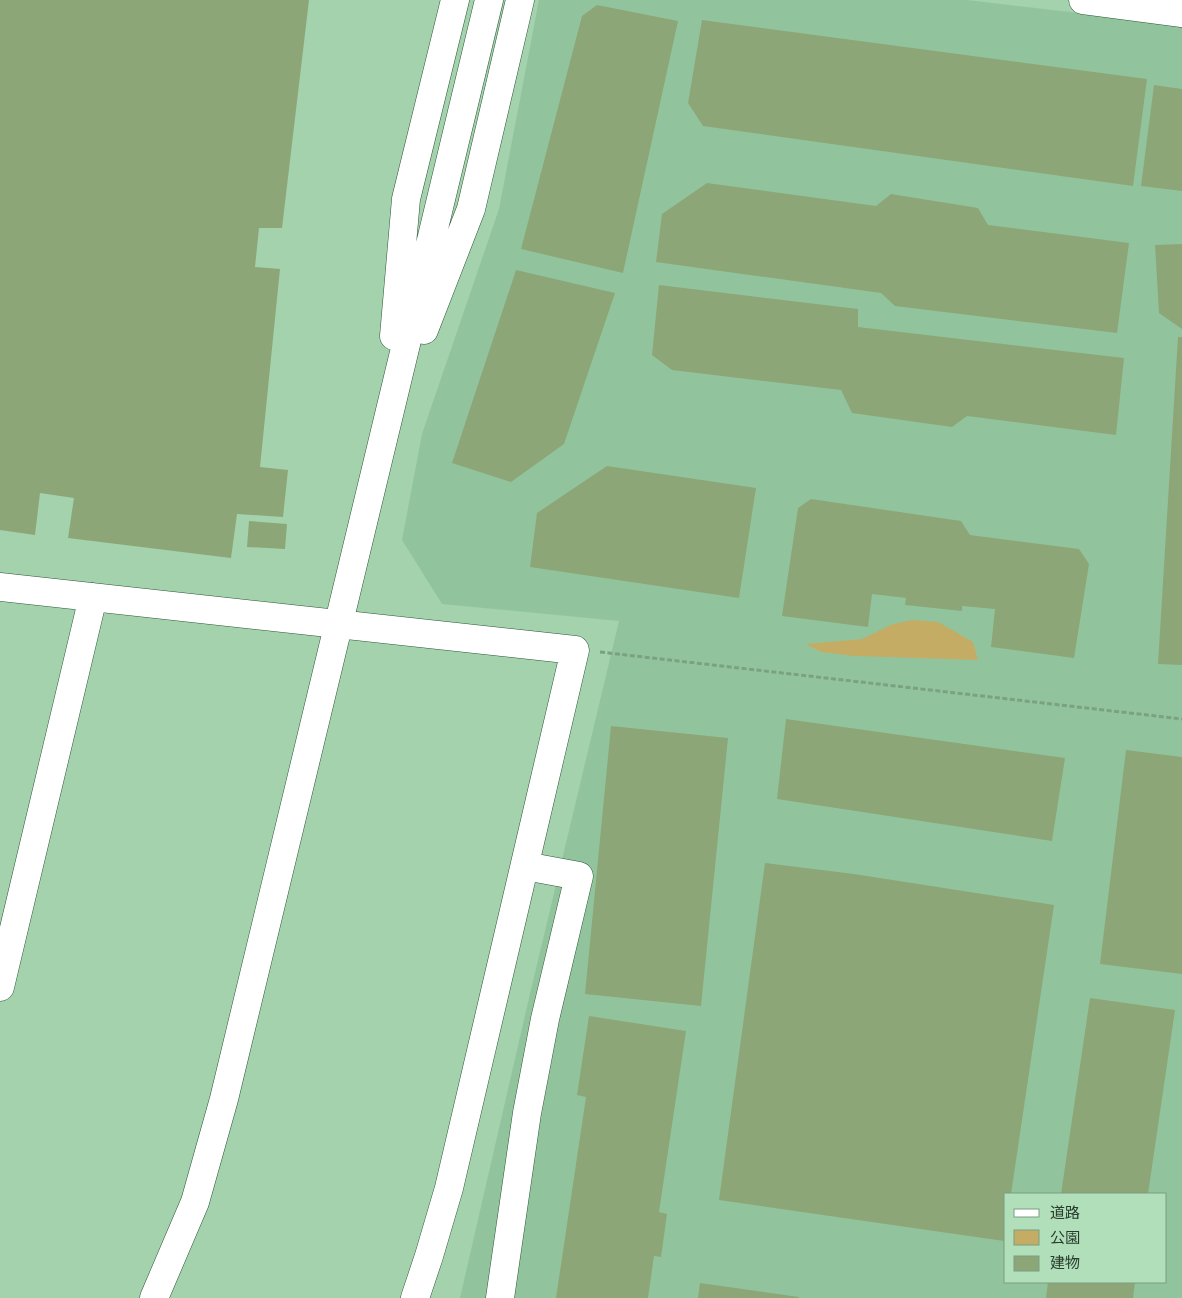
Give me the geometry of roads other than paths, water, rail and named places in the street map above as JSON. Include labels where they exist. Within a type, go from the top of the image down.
[{"type":"street","points":[[385,432],[406,199],[455,0]]},
{"type":"street","points":[[154,1298],[195,1202],[224,1099],[489,0]]},
{"type":"street","points":[[385,432],[471,209],[520,0]]},
{"type":"street","points":[[1083,0],[1182,13]]},
{"type":"street","points":[[0,587],[574,650],[449,1188],[415,1298]]},
{"type":"street","points":[[0,987],[93,597]]},
{"type":"street","points":[[500,1298],[529,1104],[545,1018],[578,876],[525,866]]}]
